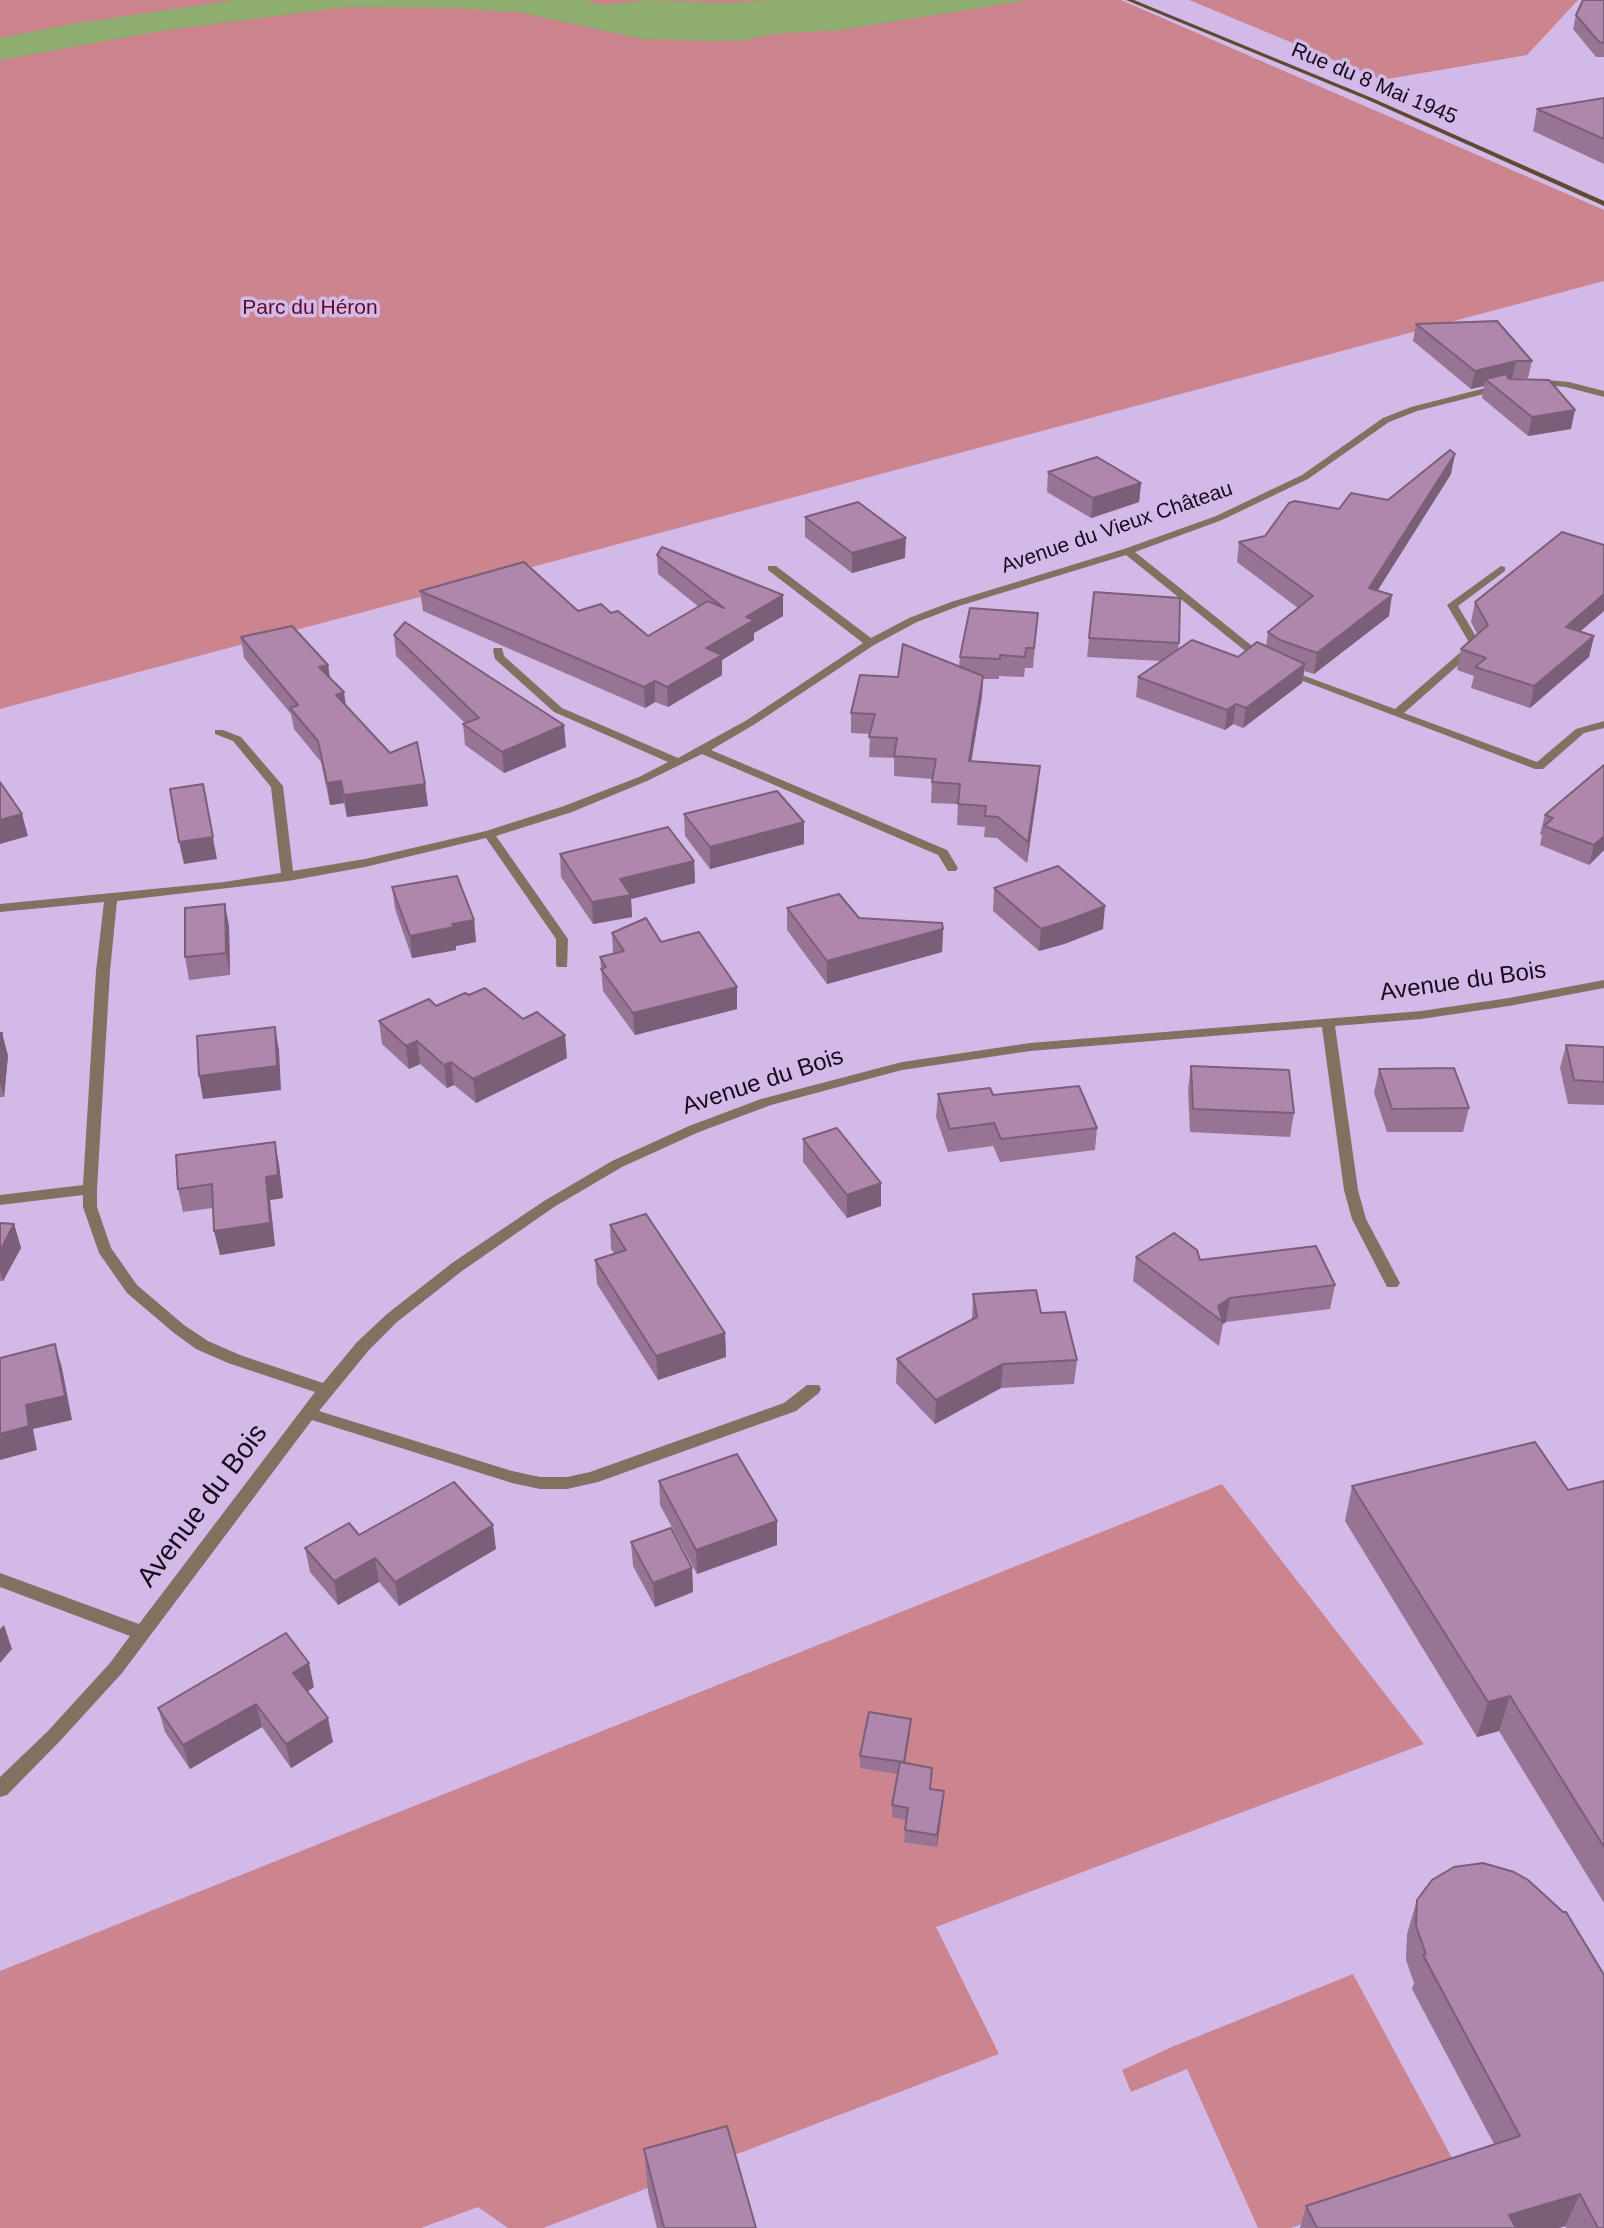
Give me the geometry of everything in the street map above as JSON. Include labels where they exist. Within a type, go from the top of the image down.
[{"type":"main road","name":"Rue du 8 Mai 1945","points":[[1129,0],[1370,99],[1604,204]]},
{"type":"main road","name":"Rue du 8 Mai 1945","points":[[1144,0],[1384,99],[1604,197]]},
{"type":"street","name":"Avenue du Vieux Château","points":[[0,908],[288,877],[365,863],[489,834],[568,809],[702,750],[751,722],[870,643],[912,620],[955,604],[1128,551],[1219,518],[1287,487],[1386,420],[1414,409],[1486,391],[1516,387],[1566,384],[1604,394],[1529,393]]},
{"type":"street","points":[[1128,551],[1242,646],[1276,667],[1539,767],[1580,731],[1604,724]]},
{"type":"street","points":[[772,568],[870,643]]},
{"type":"street","points":[[1396,714],[1476,646],[1452,605],[1501,569]]},
{"type":"street","points":[[498,650],[499,657],[558,710],[678,762]]},
{"type":"street","points":[[219,732],[237,739],[277,786],[288,877]]},
{"type":"street","points":[[702,750],[943,853],[952,868]]},
{"type":"street","points":[[489,834],[562,939],[562,964]]},
{"type":"street","points":[[111,898],[103,971],[90,1189],[90,1207],[104,1249],[124,1279],[152,1307],[202,1345],[234,1359],[326,1390]]},
{"type":"street","name":"Avenue du Bois","points":[[0,1789],[91,1698],[308,1413],[363,1346],[392,1318],[515,1226],[617,1164],[725,1117],[810,1088],[880,1070],[945,1058],[1030,1047],[1328,1023],[1498,1004],[1604,984]]},
{"type":"street","points":[[1328,1023],[1351,1190],[1359,1219],[1392,1283]]},
{"type":"street","points":[[0,1200],[90,1189]]},
{"type":"street","points":[[308,1413],[512,1477],[540,1483],[567,1483],[592,1478],[790,1407],[813,1389]]},
{"type":"street","points":[[0,1580],[143,1633]]},
{"type":"green space","name":"Parc du Héron","points":[[0,0],[1121,0],[1604,210],[1604,281],[0,709]]},
{"type":"green space","points":[[1189,0],[1578,0],[1527,55],[1382,80]]},
{"type":"green space","points":[[1222,1484],[1424,1744],[936,1927],[999,2054],[543,2228],[508,2228],[478,2207],[421,2228],[0,2228],[0,1971]]},
{"type":"green space","points":[[1353,1974],[1458,2169],[1291,2228],[1258,2228],[1187,2069],[1131,2092],[1122,2070],[1174,2046]]},
{"type":"shaded area","points":[[235,0],[586,0],[601,5],[650,0],[729,3],[768,0],[1028,0],[840,30],[712,41],[643,39],[523,13],[454,8],[347,7],[167,30],[0,60],[0,38],[71,24]]},
{"type":"building","points":[[1583,0],[1604,0],[1604,43],[1599,42],[1576,15]]},
{"type":"building","points":[[1604,98],[1604,139],[1537,109]]},
{"type":"building","points":[[1497,321],[1532,361],[1516,361],[1475,371],[1416,324]]},
{"type":"building","points":[[1506,374],[1509,379],[1549,380],[1575,410],[1532,417],[1485,379]]},
{"type":"building","points":[[1450,450],[1455,454],[1369,588],[1392,595],[1317,653],[1280,640],[1268,632],[1313,596],[1239,542],[1265,536],[1289,503],[1295,501],[1339,509],[1351,493],[1388,500]]},
{"type":"building","points":[[1097,457],[1141,483],[1093,498],[1048,472]]},
{"type":"building","points":[[858,502],[906,538],[852,553],[805,517]]},
{"type":"building","points":[[1562,532],[1604,545],[1604,594],[1566,627],[1594,636],[1534,686],[1475,667],[1486,658],[1461,649],[1488,625],[1475,602]]},
{"type":"building","points":[[662,547],[783,595],[746,617],[754,620],[706,648],[722,655],[667,687],[655,681],[644,687],[420,591],[524,562],[578,611],[601,604],[611,613],[618,611],[648,636],[708,601],[724,608],[657,555]]},
{"type":"building","points":[[1094,592],[1180,598],[1179,643],[1089,638]]},
{"type":"building","points":[[970,608],[1038,613],[1034,648],[1026,648],[1025,657],[960,657]]},
{"type":"building","points":[[405,622],[564,725],[502,752],[463,724],[479,718],[394,635]]},
{"type":"building","points":[[292,626],[328,665],[319,667],[344,692],[336,695],[390,753],[417,742],[425,784],[344,795],[341,781],[327,783],[318,741],[290,708],[298,705],[241,637]]},
{"type":"building","points":[[1192,640],[1238,657],[1257,642],[1305,664],[1246,708],[1236,704],[1227,710],[1138,677]]},
{"type":"building","points":[[903,644],[983,676],[969,761],[1040,766],[1028,842],[998,817],[985,816],[986,806],[958,804],[960,784],[932,782],[936,759],[894,756],[897,738],[869,737],[875,714],[851,713],[860,675],[898,677]]},
{"type":"building","points":[[1604,765],[1604,836],[1594,845],[1544,826],[1553,818],[1545,815]]},
{"type":"building","points":[[0,782],[22,814],[0,820]]},
{"type":"building","points":[[203,784],[213,837],[179,842],[170,789]]},
{"type":"building","points":[[777,791],[804,822],[710,847],[684,814]]},
{"type":"building","points":[[668,827],[694,861],[620,879],[631,895],[592,902],[560,854]]},
{"type":"building","points":[[1058,866],[1105,906],[1041,929],[994,888]]},
{"type":"building","points":[[457,876],[474,920],[410,936],[392,887]]},
{"type":"building","points":[[839,894],[859,918],[942,923],[943,929],[827,961],[787,908]]},
{"type":"building","points":[[225,904],[226,953],[185,957],[185,908]]},
{"type":"building","points":[[646,918],[661,942],[699,932],[737,987],[633,1013],[601,969],[606,967],[600,957],[624,951],[612,933]]},
{"type":"building","points":[[485,988],[523,1019],[537,1012],[565,1035],[473,1079],[451,1062],[444,1065],[417,1041],[406,1046],[379,1021],[429,999],[436,1006],[465,993],[469,995]]},
{"type":"building","points":[[275,1027],[277,1066],[199,1076],[197,1036]]},
{"type":"building","points":[[1566,1045],[1604,1047],[1604,1082],[1574,1080]]},
{"type":"building","points":[[1191,1066],[1289,1070],[1294,1113],[1193,1109]]},
{"type":"building","points":[[1454,1068],[1469,1108],[1392,1109],[1379,1069]]},
{"type":"building","points":[[1079,1086],[1097,1128],[1001,1139],[994,1123],[950,1129],[938,1094],[990,1088],[993,1095]]},
{"type":"building","points":[[837,1128],[881,1183],[847,1195],[803,1139]]},
{"type":"building","points":[[275,1142],[278,1175],[266,1177],[270,1223],[214,1231],[212,1184],[178,1189],[176,1155]]},
{"type":"building","points":[[646,1214],[725,1333],[656,1356],[595,1260],[626,1250],[610,1225]]},
{"type":"building","points":[[0,1223],[14,1224],[0,1251]]},
{"type":"building","points":[[1174,1233],[1197,1250],[1200,1260],[1316,1246],[1335,1285],[1230,1298],[1218,1306],[1223,1322],[1136,1257]]},
{"type":"building","points":[[1036,1290],[1041,1313],[1065,1312],[1077,1360],[1003,1364],[936,1400],[897,1359],[977,1317],[973,1294]]},
{"type":"building","points":[[55,1344],[65,1396],[26,1405],[29,1426],[0,1434],[0,1358]]},
{"type":"building","points":[[1535,1442],[1568,1490],[1604,1481],[1604,1847],[1510,1696],[1488,1702],[1352,1486]]},
{"type":"building","points":[[737,1454],[777,1521],[696,1550],[659,1481]]},
{"type":"building","points":[[454,1482],[493,1525],[395,1582],[375,1558],[334,1581],[305,1548],[349,1523],[359,1535]]},
{"type":"building","points":[[671,1528],[692,1568],[653,1583],[631,1542]]},
{"type":"building","points":[[286,1633],[309,1663],[293,1673],[328,1718],[286,1744],[256,1704],[183,1745],[158,1708]]},
{"type":"building","points":[[869,1712],[911,1719],[904,1762],[860,1756]]},
{"type":"building","points":[[900,1762],[932,1768],[930,1789],[944,1791],[937,1835],[905,1830],[908,1808],[892,1805]]},
{"type":"building","points":[[1483,1863],[1514,1872],[1528,1880],[1566,1912],[1604,1975],[1604,2228],[1598,2228],[1580,2194],[1509,2215],[1516,2228],[1317,2228],[1306,2206],[1520,2136],[1423,1955],[1426,1954],[1416,1926],[1417,1900],[1432,1880],[1454,1867]]},
{"type":"building","points":[[727,2126],[756,2228],[664,2228],[644,2149]]}]
